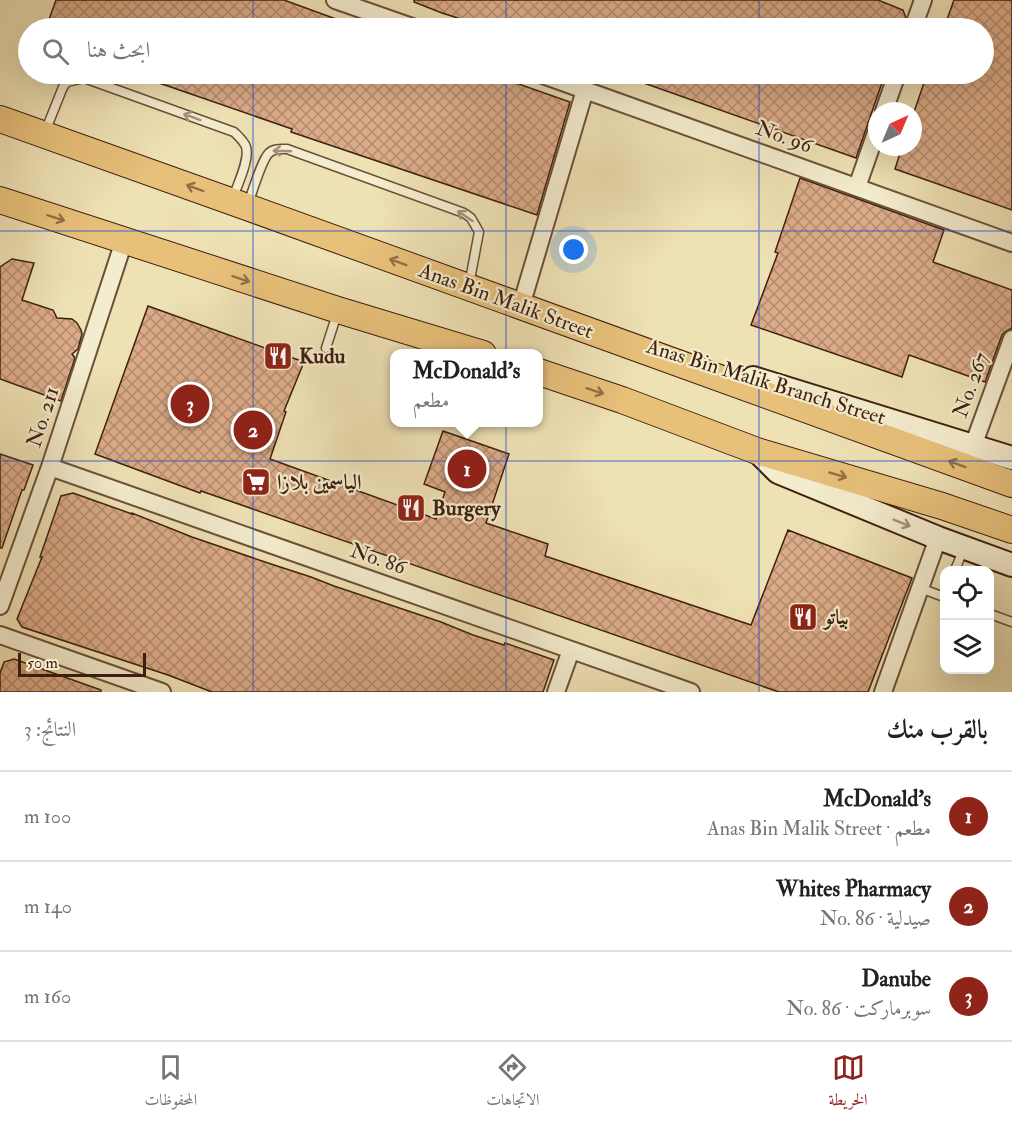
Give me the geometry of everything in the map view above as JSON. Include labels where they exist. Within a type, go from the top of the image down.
[{"type":"main road","name":"Anas Bin Malik Street","points":[[0,119],[1012,484]]},
{"type":"main road","points":[[0,200],[462,349]]},
{"type":"main road","name":"Anas Bin Malik Branch Street","points":[[521,306],[1012,458]]},
{"type":"main road","points":[[543,373],[622,400],[757,451],[942,506],[1012,530]]},
{"type":"main road","points":[[757,451],[778,472],[938,538],[1012,565]]},
{"type":"street","points":[[335,0],[386,18]]},
{"type":"street","points":[[916,18],[920,1]]},
{"type":"street","name":"No. 96","points":[[568,84],[1012,243]]},
{"type":"street","points":[[887,102],[893,84]]},
{"type":"street","points":[[521,306],[585,90]]},
{"type":"street","points":[[857,187],[868,156]]},
{"type":"street","name":"No. 211","points":[[0,606],[50,467],[124,241]]},
{"type":"street","name":"No. 267","points":[[973,446],[1012,339]]},
{"type":"street","name":"No. 86","points":[[50,467],[691,692]]},
{"type":"street","points":[[882,692],[938,538]]},
{"type":"street","points":[[0,635],[162,692]]},
{"type":"street","points":[[555,692],[571,650]]},
{"type":"lane","points":[[44,135],[65,84]]},
{"type":"lane","points":[[101,84],[234,132],[245,143],[248,150],[239,204]]},
{"type":"lane","points":[[239,204],[269,152],[276,149],[287,149],[464,213],[471,218],[479,232],[469,288]]},
{"type":"lane","points":[[326,348],[338,310]]},
{"type":"lane","points":[[957,566],[964,547]]},
{"type":"lane","points":[[920,588],[940,595]]},
{"type":"lane","points":[[994,615],[1012,622]]},
{"type":"building","points":[[56,0],[284,0],[333,18],[50,18]]},
{"type":"building","points":[[414,0],[878,0],[903,10],[906,18],[458,18],[414,2]]},
{"type":"building","points":[[954,0],[1012,0],[1012,210],[895,169],[899,156],[922,156],[922,102],[917,102],[924,84],[994,84],[994,18],[948,18]]},
{"type":"building","points":[[162,84],[519,84],[570,102],[537,215],[291,132],[292,129]]},
{"type":"building","points":[[647,84],[882,84],[875,102],[868,102],[868,123],[856,158]]},
{"type":"building","points":[[800,178],[944,230],[933,262],[1012,290],[1012,328],[1002,335],[985,382],[909,355],[902,377],[751,325],[778,253],[775,252]]},
{"type":"building","points":[[12,259],[34,263],[22,300],[53,310],[57,318],[72,319],[81,330],[78,349],[72,354],[75,358],[61,401],[0,379],[0,267]]},
{"type":"building","name":"الياسمين بلازا","points":[[148,306],[304,362],[284,411],[286,412],[270,459],[436,519],[445,492],[424,484],[443,431],[509,454],[486,523],[548,544],[545,556],[751,625],[788,530],[912,578],[868,692],[779,692],[201,491],[200,493],[95,454]]},
{"type":"building","points":[[0,454],[33,465],[2,548],[0,548]]},
{"type":"building","points":[[73,493],[473,635],[554,660],[543,692],[212,692],[168,675],[22,627],[17,619],[42,557],[40,557],[61,496]]},
{"type":"building","points":[[14,659],[101,690],[101,692],[0,692],[0,673],[4,662]]},
{"type":"place","name":"Kudu","points":[[278,356]]},
{"type":"place","name":"Danube","points":[[190,404]]},
{"type":"place","name":"Whites Pharmacy","points":[[253,430]]},
{"type":"place","name":"McDonald's","points":[[467,469]]},
{"type":"place","name":"الياسمين بلازا","points":[[256,482]]},
{"type":"place","name":"Burgery","points":[[411,508]]},
{"type":"place","name":"بياتو","points":[[803,617]]}]
